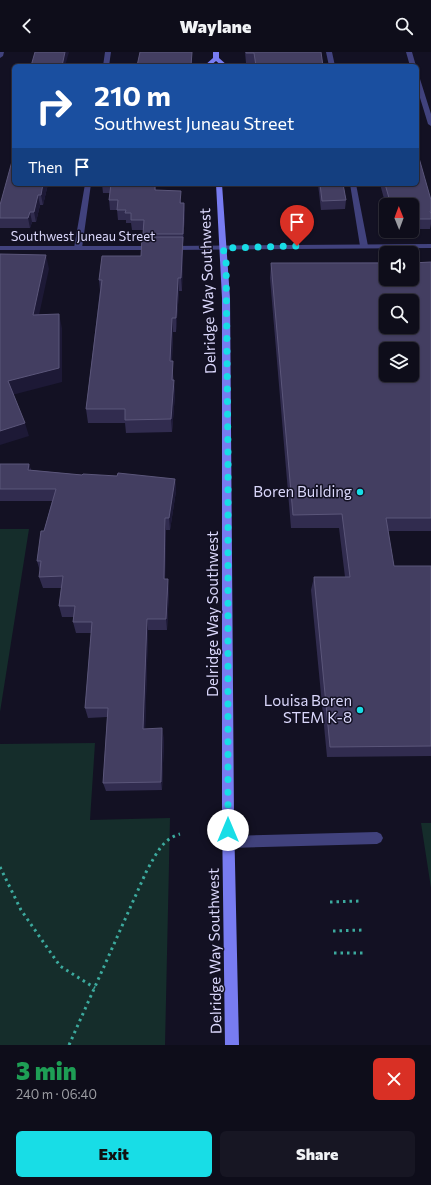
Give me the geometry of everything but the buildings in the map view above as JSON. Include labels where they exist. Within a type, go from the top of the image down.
[{"type":"main road","points":[[209,64],[216,55],[223,64]]},
{"type":"main road","name":"Delridge Way Southwest","points":[[219,186],[223,248],[226,260],[228,448],[228,842],[232,1045]]},
{"type":"street","points":[[0,56],[1,52]]},
{"type":"street","points":[[106,64],[108,52]]},
{"type":"street","points":[[329,52],[332,64]]},
{"type":"street","points":[[409,52],[412,64]]},
{"type":"street","points":[[419,85],[431,124]]},
{"type":"street","points":[[78,248],[88,186]]},
{"type":"street","points":[[353,186],[364,246]]},
{"type":"street","name":"Southwest Juneau Street","points":[[0,248],[431,246]]},
{"type":"street","points":[[228,842],[377,838]]},
{"type":"path","points":[[68,1045],[147,870],[162,844],[172,836],[180,834]]},
{"type":"path","points":[[0,867],[21,910],[60,966],[95,988]]},
{"type":"path","points":[[330,902],[361,901]]},
{"type":"path","points":[[333,931],[364,930]]},
{"type":"path","points":[[334,953],[366,953]]},
{"type":"green space","points":[[0,529],[29,529],[0,712]]},
{"type":"green space","points":[[95,743],[90,820],[170,818],[165,1045],[0,1045],[0,744]]},
{"type":"green space","points":[[421,823],[431,823],[431,888]]},
{"type":"place","name":"Boren Building","points":[[360,492]]},
{"type":"place","name":"Louisa Boren STEM K-8","points":[[360,710]]},
{"type":"route","points":[[228,830],[228,441],[226,260],[223,248],[297,246]]}]
